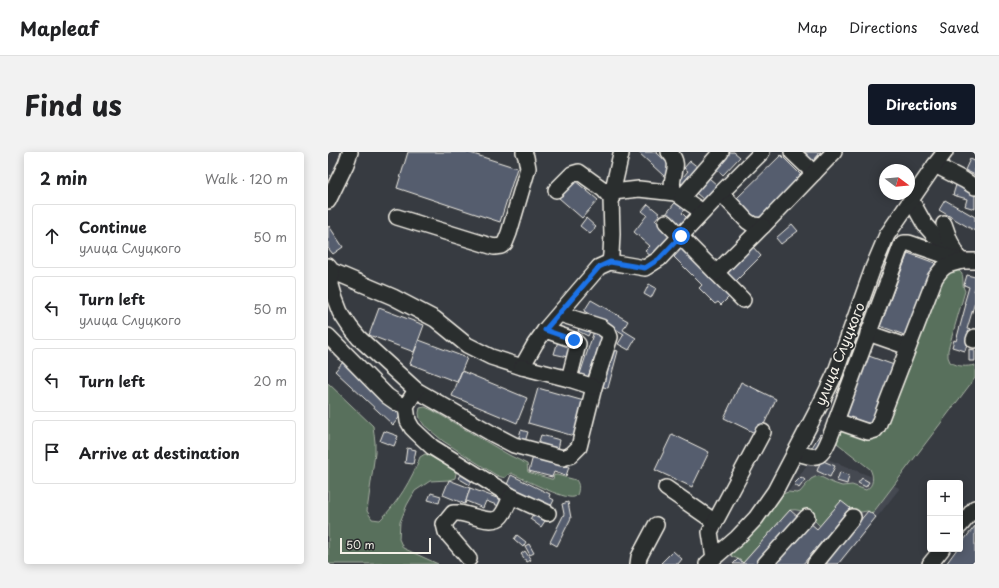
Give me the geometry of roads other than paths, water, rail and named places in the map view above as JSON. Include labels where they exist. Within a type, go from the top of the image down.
[{"type":"street","points":[[397,217],[494,247],[500,246],[505,243],[510,233],[528,168],[524,152]]},
{"type":"street","points":[[669,152],[676,165],[672,185],[678,195],[703,212]]},
{"type":"street","points":[[678,195],[721,152]]},
{"type":"street","points":[[522,367],[545,330],[599,267],[610,262],[645,268],[659,259],[762,152]]},
{"type":"street","points":[[792,152],[814,173]]},
{"type":"street","points":[[716,273],[834,152]]},
{"type":"street","name":"улица Слуцкого","points":[[915,194],[945,152]]},
{"type":"street","points":[[610,262],[612,195],[621,154]]},
{"type":"street","points":[[328,174],[348,158]]},
{"type":"street","points":[[328,201],[348,158]]},
{"type":"street","points":[[935,165],[975,187]]},
{"type":"street","points":[[556,190],[572,174],[579,172],[612,195],[639,189],[678,195]]},
{"type":"street","points":[[721,193],[753,225],[763,226]]},
{"type":"street","points":[[911,200],[925,225],[933,234],[968,261]]},
{"type":"street","name":"улица Слуцкого","points":[[710,561],[737,538],[756,518],[775,491],[835,374],[873,268],[887,235],[911,200]]},
{"type":"street","points":[[666,222],[744,300]]},
{"type":"street","points":[[944,224],[950,240],[968,261]]},
{"type":"street","points":[[795,452],[814,456],[820,454],[824,450],[901,246],[904,243],[910,243],[968,261]]},
{"type":"street","points":[[836,421],[868,432],[874,430],[878,426],[935,278],[947,264],[968,261]]},
{"type":"street","points":[[560,314],[601,327],[610,334],[594,387],[579,447],[572,455],[563,458],[514,445],[416,390],[359,338],[350,327],[340,312],[335,299],[331,285],[330,269],[393,297],[435,319],[467,345],[491,358],[594,387]]},
{"type":"street","points":[[545,330],[574,340],[578,344],[569,379]]},
{"type":"street","points":[[868,333],[908,347]]},
{"type":"street","points":[[328,336],[387,396],[397,403],[406,406]]},
{"type":"street","points":[[416,390],[406,406],[408,421],[412,428],[432,447],[511,496],[548,513]]},
{"type":"street","points":[[710,561],[710,532],[763,432]]},
{"type":"street","points":[[666,488],[715,522]]},
{"type":"street","points":[[469,559],[446,532],[444,524],[452,514],[458,513],[488,520],[496,520],[500,517],[511,496]]},
{"type":"street","points":[[963,522],[975,508]]},
{"type":"street","points":[[765,564],[807,517]]},
{"type":"street","points":[[815,564],[853,517]]},
{"type":"street","points":[[638,564],[639,558],[656,525]]},
{"type":"street","points":[[930,564],[940,552]]}]
